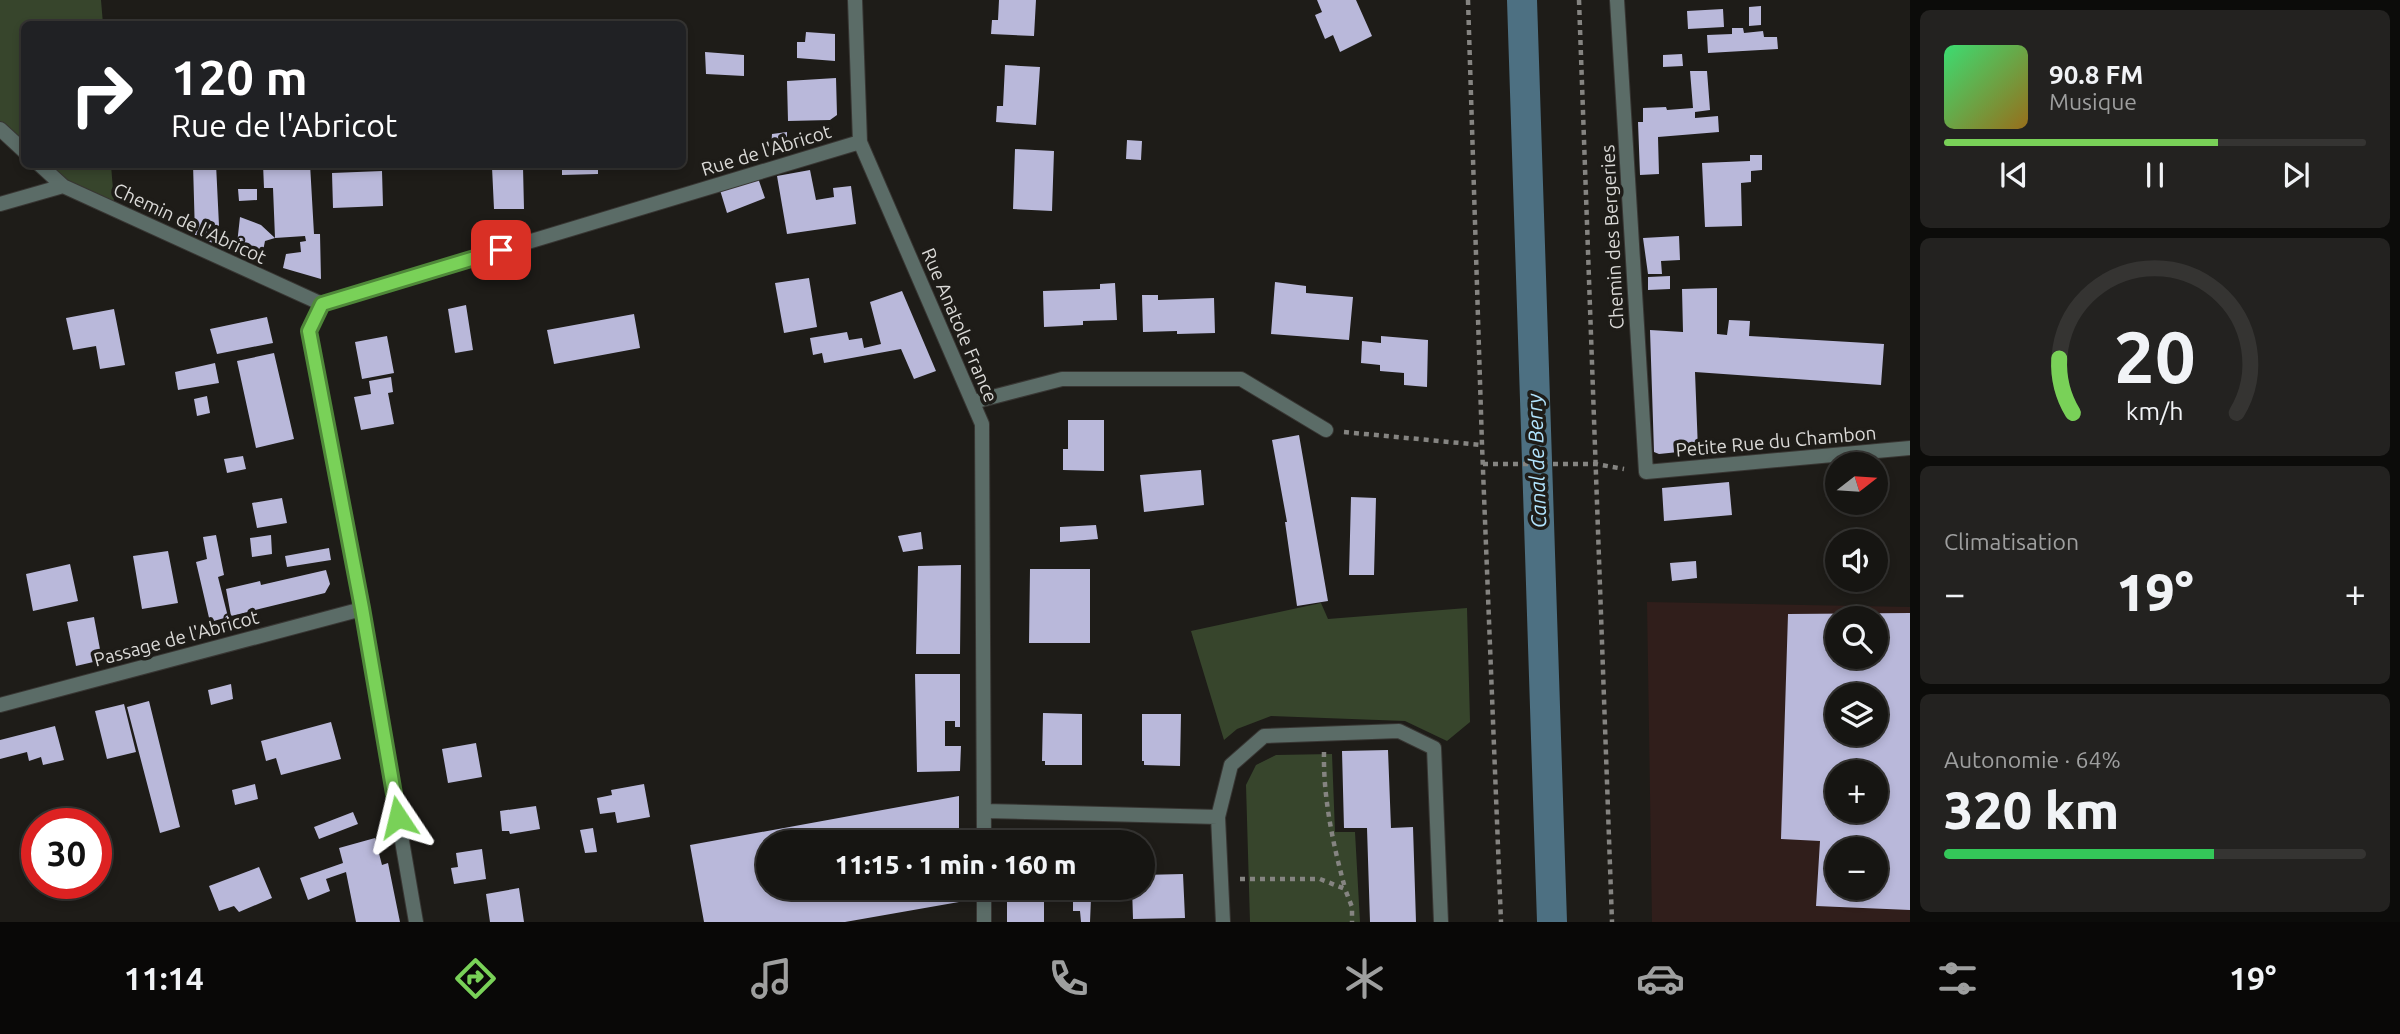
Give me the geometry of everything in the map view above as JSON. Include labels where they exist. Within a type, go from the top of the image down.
[{"type":"street","name":"Rue Anatole France","points":[[855,0],[860,142],[982,424],[984,830]]},
{"type":"street","name":"Chemin des Bergeries","points":[[1617,0],[1646,472]]},
{"type":"street","points":[[0,129],[21,148]]},
{"type":"street","name":"Rue de l'Abricot","points":[[322,304],[860,142]]},
{"type":"street","name":"Chemin de l'Abricot","points":[[43,168],[63,186],[322,304]]},
{"type":"street","points":[[0,204],[63,186]]},
{"type":"street","points":[[322,304],[309,331],[362,608],[416,922]]},
{"type":"street","points":[[974,402],[1062,379],[1241,379],[1326,430]]},
{"type":"street","name":"Petite Rue du Chambon","points":[[1646,472],[1910,448]]},
{"type":"street","name":"Passage de l'Abricot","points":[[0,705],[362,608]]},
{"type":"street","points":[[1223,922],[1219,817],[1231,765],[1264,736],[1399,731],[1434,748],[1441,922]]},
{"type":"street","points":[[984,811],[1219,817]]},
{"type":"street","points":[[984,900],[984,922]]},
{"type":"path","points":[[1468,0],[1500,922]]},
{"type":"path","points":[[1579,0],[1612,922]]},
{"type":"path","points":[[1326,430],[1482,444]]},
{"type":"path","points":[[1483,464],[1596,464],[1646,472]]},
{"type":"path","points":[[1325,733],[1324,768],[1335,851],[1352,907],[1352,922]]},
{"type":"path","points":[[1221,879],[1320,879],[1345,889]]},
{"type":"shaded area","points":[[1647,602],[1857,606],[1825,606],[1825,669],[1888,669],[1888,607],[1910,607],[1910,922],[1652,922]]},
{"type":"green space","points":[[0,0],[101,0],[103,21],[21,21],[21,140],[0,121]]},
{"type":"green space","points":[[52,168],[111,168],[114,202],[75,188]]},
{"type":"green space","points":[[1321,603],[1328,619],[1467,608],[1470,722],[1447,741],[1405,721],[1271,716],[1237,729],[1224,740],[1191,631]]},
{"type":"green space","points":[[1332,754],[1335,832],[1355,832],[1360,922],[1250,922],[1246,785],[1256,765],[1276,755]]},
{"type":"building","points":[[999,0],[1036,0],[1034,36],[991,34],[992,20],[998,20]]},
{"type":"building","points":[[1317,0],[1356,0],[1372,36],[1340,52],[1333,35],[1325,39],[1315,15],[1322,12]]},
{"type":"building","points":[[1761,6],[1761,25],[1749,26],[1749,7]]},
{"type":"building","points":[[1723,9],[1724,27],[1688,29],[1687,11]]},
{"type":"building","points":[[1732,28],[1743,28],[1744,33],[1763,31],[1764,37],[1777,37],[1778,49],[1708,53],[1707,35],[1732,34]]},
{"type":"building","points":[[806,32],[835,34],[835,61],[797,58],[797,42],[805,42]]},
{"type":"building","points":[[705,52],[744,55],[744,76],[706,74]]},
{"type":"building","points":[[1682,54],[1683,66],[1663,67],[1663,55]]},
{"type":"building","points":[[1005,65],[1040,67],[1036,125],[996,122],[997,106],[1003,106]]},
{"type":"building","points":[[1690,71],[1707,71],[1710,110],[1695,112],[1695,118],[1718,116],[1719,132],[1658,137],[1659,174],[1640,175],[1638,122],[1643,122],[1643,108],[1693,108]]},
{"type":"building","points":[[836,78],[837,115],[830,120],[788,121],[787,81]]},
{"type":"building","points":[[686,122],[687,122],[686,152]]},
{"type":"building","points":[[787,132],[787,145],[771,149],[772,134]]},
{"type":"building","points":[[1127,140],[1142,141],[1141,160],[1126,159]]},
{"type":"building","points":[[1015,149],[1054,151],[1052,211],[1013,209]]},
{"type":"building","points":[[1750,155],[1762,155],[1762,170],[1751,171],[1751,182],[1741,183],[1742,226],[1705,227],[1702,163],[1750,161]]},
{"type":"building","points":[[193,168],[216,168],[220,246],[203,239],[203,235],[195,235]]},
{"type":"building","points":[[263,168],[310,168],[314,234],[320,234],[321,279],[283,268],[286,254],[301,252],[300,242],[306,241],[305,236],[275,238],[273,188],[264,188]]},
{"type":"building","points":[[492,168],[523,168],[524,209],[494,209]]},
{"type":"building","points":[[562,168],[598,168],[598,174],[562,175]]},
{"type":"building","points":[[810,170],[816,200],[834,197],[833,188],[851,186],[856,224],[787,234],[777,176]]},
{"type":"building","points":[[382,171],[383,206],[333,208],[332,173]]},
{"type":"building","points":[[758,178],[765,198],[727,213],[720,190]]},
{"type":"building","points":[[238,189],[257,189],[257,200],[239,201]]},
{"type":"building","points":[[240,217],[261,225],[275,238],[265,241],[261,261],[236,253]]},
{"type":"building","points":[[1679,236],[1680,260],[1661,261],[1662,274],[1648,274],[1643,238]]},
{"type":"building","points":[[1670,276],[1670,289],[1648,290],[1648,277]]},
{"type":"building","points":[[809,278],[817,327],[784,333],[775,283]]},
{"type":"building","points":[[1275,282],[1306,286],[1306,293],[1353,297],[1349,340],[1271,334]]},
{"type":"building","points":[[1115,283],[1117,320],[1083,321],[1083,325],[1044,327],[1043,291],[1100,289],[1100,284]]},
{"type":"building","points":[[1717,288],[1717,334],[1727,335],[1729,320],[1750,321],[1749,336],[1884,344],[1881,385],[1695,372],[1698,450],[1659,454],[1654,452],[1650,330],[1683,332],[1682,289]]},
{"type":"building","points":[[902,291],[936,371],[914,379],[901,349],[824,363],[822,353],[813,355],[810,338],[847,332],[849,340],[862,338],[864,348],[881,344],[870,302]]},
{"type":"building","points":[[1142,295],[1158,295],[1158,300],[1214,298],[1215,333],[1143,332]]},
{"type":"building","points":[[466,305],[473,350],[455,353],[448,309]]},
{"type":"building","points":[[114,309],[125,365],[100,369],[96,346],[73,350],[66,318]]},
{"type":"building","points":[[634,314],[640,348],[554,364],[547,330]]},
{"type":"building","points":[[267,317],[273,343],[217,354],[210,329]]},
{"type":"building","points":[[387,336],[394,373],[362,379],[355,342]]},
{"type":"building","points":[[1381,336],[1428,340],[1427,387],[1404,385],[1404,373],[1380,371],[1380,365],[1361,363],[1362,341],[1381,343]]},
{"type":"building","points":[[274,353],[294,439],[256,448],[237,361]]},
{"type":"building","points":[[215,363],[219,383],[178,390],[175,372]]},
{"type":"building","points":[[391,377],[393,392],[388,393],[394,424],[361,430],[354,397],[371,394],[369,381]]},
{"type":"building","points":[[207,396],[210,413],[197,416],[194,399]]},
{"type":"building","points":[[1068,420],[1104,420],[1104,471],[1063,470],[1063,449],[1068,449]]},
{"type":"building","points":[[1299,435],[1328,601],[1297,606],[1287,522],[1272,440]]},
{"type":"building","points":[[243,456],[246,469],[227,473],[224,459]]},
{"type":"building","points":[[1201,470],[1204,505],[1144,512],[1140,475]]},
{"type":"building","points":[[1729,482],[1732,515],[1664,521],[1662,488]]},
{"type":"building","points":[[1351,497],[1376,498],[1374,575],[1349,575]]},
{"type":"building","points":[[282,498],[287,523],[257,528],[252,503]]},
{"type":"building","points":[[1096,525],[1098,539],[1060,542],[1060,527]]},
{"type":"building","points":[[921,532],[923,549],[903,552],[898,536]]},
{"type":"building","points":[[216,535],[224,575],[218,577],[228,617],[210,622],[196,562],[207,559],[203,537]]},
{"type":"building","points":[[271,535],[272,554],[252,557],[250,538]]},
{"type":"building","points":[[329,548],[331,560],[287,567],[285,556]]},
{"type":"building","points":[[168,551],[178,603],[142,609],[133,556]]},
{"type":"building","points":[[1696,561],[1697,578],[1672,581],[1670,563]]},
{"type":"building","points":[[70,564],[78,601],[33,611],[26,574]]},
{"type":"building","points":[[961,565],[960,654],[916,654],[918,566]]},
{"type":"building","points":[[1030,569],[1090,569],[1090,643],[1029,643]]},
{"type":"building","points":[[326,570],[330,584],[325,593],[231,616],[226,589],[260,581],[261,585]]},
{"type":"building","points":[[1888,613],[1910,613],[1910,910],[1816,906],[1820,841],[1781,839],[1788,614],[1825,614],[1825,669],[1888,669]]},
{"type":"building","points":[[94,617],[102,660],[76,666],[67,622]]},
{"type":"building","points":[[915,674],[960,674],[960,727],[955,727],[955,721],[945,721],[945,746],[961,746],[960,771],[917,772]]},
{"type":"building","points":[[231,684],[233,699],[211,705],[208,690]]},
{"type":"building","points":[[149,701],[180,827],[160,833],[127,707]]},
{"type":"building","points":[[124,704],[136,752],[107,759],[95,711]]},
{"type":"building","points":[[1043,713],[1082,714],[1082,765],[1045,765],[1045,761],[1042,761]]},
{"type":"building","points":[[1142,714],[1181,714],[1180,766],[1144,765]]},
{"type":"building","points":[[331,722],[341,759],[281,775],[276,758],[266,761],[261,741]]},
{"type":"building","points":[[55,726],[64,760],[43,765],[41,757],[29,761],[27,752],[0,759],[0,740]]},
{"type":"building","points":[[476,743],[482,777],[448,783],[442,749]]},
{"type":"building","points":[[1388,750],[1391,828],[1413,827],[1416,922],[1370,922],[1367,828],[1344,828],[1342,751]]},
{"type":"building","points":[[255,784],[258,799],[235,805],[232,790]]},
{"type":"building","points":[[644,784],[650,817],[617,823],[615,812],[600,814],[597,798],[612,795],[611,790]]},
{"type":"building","points":[[959,796],[959,830],[772,830]]},
{"type":"building","points":[[536,806],[540,829],[510,834],[509,831],[502,831],[500,811]]},
{"type":"building","points":[[353,812],[358,824],[319,839],[314,827]]},
{"type":"building","points":[[593,828],[597,852],[585,853],[580,830]]},
{"type":"building","points":[[756,833],[756,900],[959,902],[845,922],[704,922],[690,845]]},
{"type":"building","points":[[375,838],[382,865],[388,863],[400,922],[356,922],[346,872],[326,879],[330,891],[308,900],[300,878],[343,863],[339,848]]},
{"type":"building","points":[[482,849],[486,879],[454,884],[451,868],[458,867],[456,853]]},
{"type":"building","points":[[259,867],[272,898],[239,912],[234,906],[219,911],[209,886]]},
{"type":"building","points":[[1183,874],[1185,918],[1133,919],[1132,900],[1155,900],[1155,875]]},
{"type":"building","points":[[519,888],[524,922],[490,922],[486,894]]},
{"type":"building","points":[[1007,900],[1044,900],[1044,922],[1007,922]]},
{"type":"building","points":[[1073,900],[1091,900],[1090,922],[1081,922],[1080,911],[1073,911]]},
{"type":"waterway","name":"Canal de Berry","points":[[1522,0],[1552,922]]},
{"type":"route","points":[[398,817],[362,608],[309,331],[322,304],[501,250]]}]
